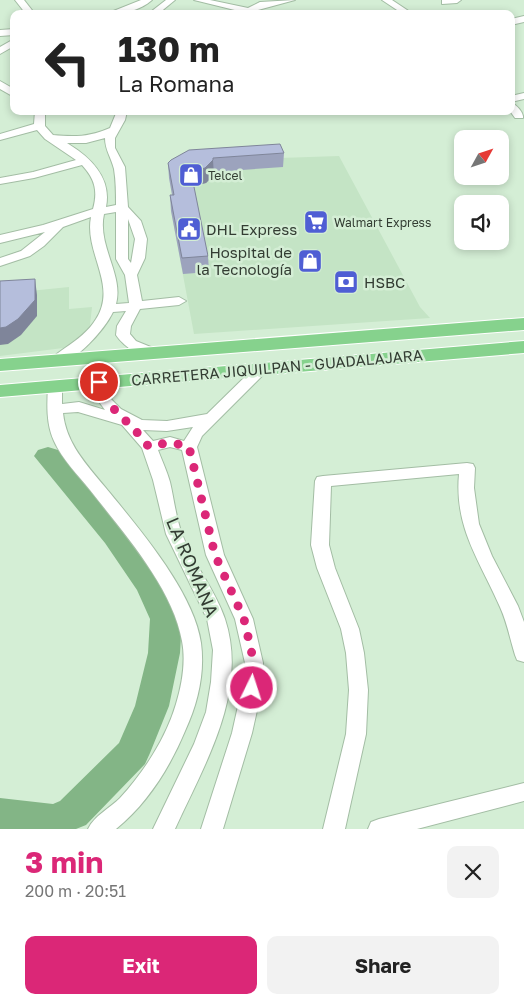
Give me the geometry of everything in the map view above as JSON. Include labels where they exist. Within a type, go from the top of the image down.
[{"type":"highway","name":"CARRETERA JIQUILPAN - GUADALAJARA","points":[[0,365],[524,324]]},
{"type":"highway","name":"CARRETERA JIQUILPAN - GUADALAJARA","points":[[0,391],[524,347]]},
{"type":"street","points":[[19,0],[28,10]]},
{"type":"street","points":[[117,10],[148,0]]},
{"type":"street","points":[[158,10],[172,0]]},
{"type":"street","points":[[198,0],[251,10],[260,5],[291,0]]},
{"type":"street","points":[[386,0],[404,10]]},
{"type":"street","points":[[445,2],[457,0]]},
{"type":"street","points":[[515,111],[519,116]]},
{"type":"street","points":[[41,115],[43,129],[84,161],[99,179],[103,191],[102,203],[98,211],[96,237],[111,286],[110,298],[100,322],[84,342],[57,360]]},
{"type":"street","points":[[121,115],[110,138],[110,148],[119,167],[122,208],[122,259],[131,275],[134,287],[135,306],[125,323],[124,335],[131,344],[153,353]]},
{"type":"street","points":[[0,137],[43,129],[57,139],[78,140],[103,136],[115,130]]},
{"type":"street","points":[[0,183],[84,161]]},
{"type":"street","points":[[0,239],[59,224],[98,211],[122,208],[138,222],[140,231],[140,258],[131,275]]},
{"type":"street","points":[[0,262],[18,257],[39,246],[59,224]]},
{"type":"street","points":[[106,309],[179,301]]},
{"type":"street","points":[[149,447],[170,442],[189,447],[195,434],[262,368]]},
{"type":"street","name":"LA ROMANA","points":[[99,382],[105,400],[149,447],[161,480],[174,534],[216,619],[222,650],[221,682],[216,712],[204,744],[164,829]]},
{"type":"street","points":[[55,386],[54,409],[57,429],[62,442],[138,537],[169,587],[188,626],[193,657],[191,686],[182,716],[170,744],[151,776],[125,809],[99,829]]},
{"type":"street","points":[[54,409],[79,407],[127,422],[155,427],[174,426],[213,416]]},
{"type":"street","name":"LA ROMANA","points":[[189,447],[215,555],[244,619],[254,663],[252,688],[242,733],[212,829]]},
{"type":"street","points":[[334,829],[355,735],[359,704],[350,627],[324,563],[320,544],[319,527],[324,481],[468,468],[465,484],[466,500],[474,536],[483,558],[510,608],[524,655]]},
{"type":"street","points":[[379,829],[524,792]]},
{"type":"shaded area","points":[[339,156],[420,307],[430,318],[194,334],[171,211],[174,210],[172,174],[280,158]]},
{"type":"shaded area","points":[[69,287],[69,309],[92,307],[90,325],[83,338],[75,344],[63,348],[0,356],[0,294]]},
{"type":"building","points":[[280,144],[284,153],[213,158],[205,168],[189,172],[192,177],[208,256],[182,258],[170,195],[174,195],[168,163],[189,150]]},
{"type":"building","points":[[35,279],[35,300],[18,319],[6,327],[0,328],[0,281]]},
{"type":"waterway","points":[[0,815],[54,821],[73,813],[100,787],[132,753],[152,706],[164,653],[166,619],[151,586],[115,536],[48,456]]},
{"type":"place","name":"Telcel","points":[[191,175]]},
{"type":"place","name":"Walmart Express","points":[[316,222]]},
{"type":"place","name":"DHL Express","points":[[189,229]]},
{"type":"place","name":"Hospital de la Tecnología","points":[[310,261]]},
{"type":"place","name":"HSBC","points":[[346,282]]},
{"type":"route","points":[[99,382],[105,400],[149,447],[170,442],[189,447],[194,475],[215,555],[235,595],[251,643],[254,663],[252,688]]}]
